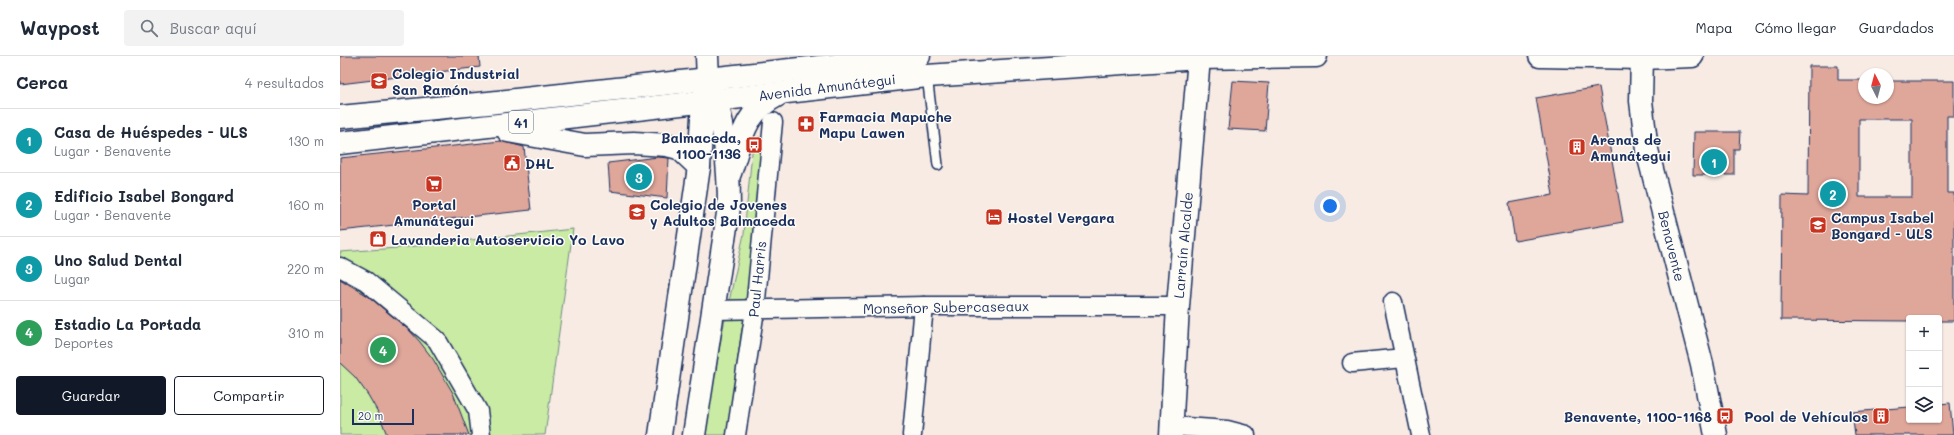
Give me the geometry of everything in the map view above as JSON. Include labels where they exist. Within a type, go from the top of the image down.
[{"type":"main road","points":[[694,435],[729,207],[729,176],[710,100],[707,56]]},
{"type":"main road","name":"Avenida Amunátegui","points":[[340,118],[708,80],[919,56]]},
{"type":"main road","name":"Avenida Amunátegui","points":[[340,142],[927,76],[1199,57],[1316,56]]},
{"type":"main road","points":[[1540,56],[1692,56]]},
{"type":"main road","name":"Larraín Alcalde","points":[[1172,430],[1178,306],[1199,57]]},
{"type":"main road","name":"Benavente","points":[[1642,57],[1641,101],[1647,150],[1702,364],[1716,435]]},
{"type":"main road","points":[[729,176],[750,117],[765,102],[781,93]]},
{"type":"main road","points":[[660,435],[710,100]]},
{"type":"main road","points":[[479,127],[585,145],[634,143],[668,145],[679,148],[699,167]]},
{"type":"street","name":"Paul Harris","points":[[736,435],[755,310],[773,122]]},
{"type":"street","points":[[340,266],[366,281],[437,340],[478,411],[481,435]]},
{"type":"street","points":[[1393,302],[1421,435]]},
{"type":"street","name":"Monseñor Subercaseaux","points":[[714,310],[924,306],[1178,306]]},
{"type":"street","points":[[912,435],[924,306]]},
{"type":"street","points":[[1352,364],[1404,358]]},
{"type":"street","points":[[1172,430],[1227,430],[1246,435]]},
{"type":"lane","points":[[927,76],[938,165]]},
{"type":"green space","points":[[758,137],[766,138],[772,151],[741,335],[727,435],[705,435],[722,333],[744,234],[753,142]]},
{"type":"green space","points":[[573,229],[545,435],[340,435],[340,252],[398,248]]},
{"type":"building","name":"Colegio Industrial San Ramón","points":[[340,56],[479,56],[480,67],[340,84]]},
{"type":"building","points":[[1809,66],[1838,66],[1838,80],[1858,80],[1858,104],[1894,104],[1894,81],[1954,81],[1954,116],[1947,116],[1947,193],[1954,193],[1954,321],[1942,321],[1942,315],[1906,315],[1906,321],[1781,320],[1782,195],[1808,196]],"holes":[[[1859,119],[1912,119],[1912,197],[1859,197]]]},
{"type":"building","points":[[1233,81],[1269,83],[1265,131],[1228,129]]},
{"type":"building","name":"Arenas de Amunátegui","points":[[1599,87],[1623,222],[1515,241],[1509,203],[1553,195],[1536,98]]},
{"type":"building","points":[[1694,132],[1740,132],[1739,149],[1734,149],[1734,175],[1693,175]]},
{"type":"building","name":"Portal Amunátegui","points":[[501,141],[524,147],[531,210],[340,231],[340,158]]},
{"type":"building","points":[[658,157],[669,158],[667,198],[610,191],[608,163]]},
{"type":"building","points":[[340,279],[368,296],[410,331],[420,342],[433,359],[453,393],[469,435],[387,435],[379,414],[368,395],[355,377],[340,363]]},
{"type":"building","name":"Pool de Vehículos","points":[[1950,403],[1953,435],[1855,435],[1852,412],[1906,407],[1906,423],[1942,423],[1942,404]]},
{"type":"place","name":"Colegio Industrial San Ramón","points":[[379,81]]},
{"type":"place","name":"Farmacia Mapuche Mapu Lawen","points":[[806,124]]},
{"type":"place","name":"Balmaceda, 1100-1136","points":[[754,145]]},
{"type":"place","name":"Arenas de Amunátegui","points":[[1577,147]]},
{"type":"place","name":"Casa de Huéspedes - ULS","points":[[1714,162]]},
{"type":"place","name":"DHL","points":[[512,163]]},
{"type":"place","name":"Uno Salud Dental","points":[[639,177]]},
{"type":"place","name":"Portal Amunátegui","points":[[434,184]]},
{"type":"place","name":"Edificio Isabel Bongard","points":[[1833,194]]},
{"type":"place","name":"Colegio de Jovenes y Adultos Balmaceda","points":[[637,212]]},
{"type":"place","name":"Hostel Vergara","points":[[994,217]]},
{"type":"place","name":"Campus Isabel Bongard - ULS","points":[[1818,225]]},
{"type":"place","name":"Lavanderia Autoservicio Yo Lavo","points":[[378,239]]},
{"type":"place","name":"Estadio La Portada","points":[[383,350]]},
{"type":"place","name":"Benavente, 1100-1168","points":[[1725,416]]},
{"type":"place","name":"Pool de Vehículos","points":[[1881,416]]}]
